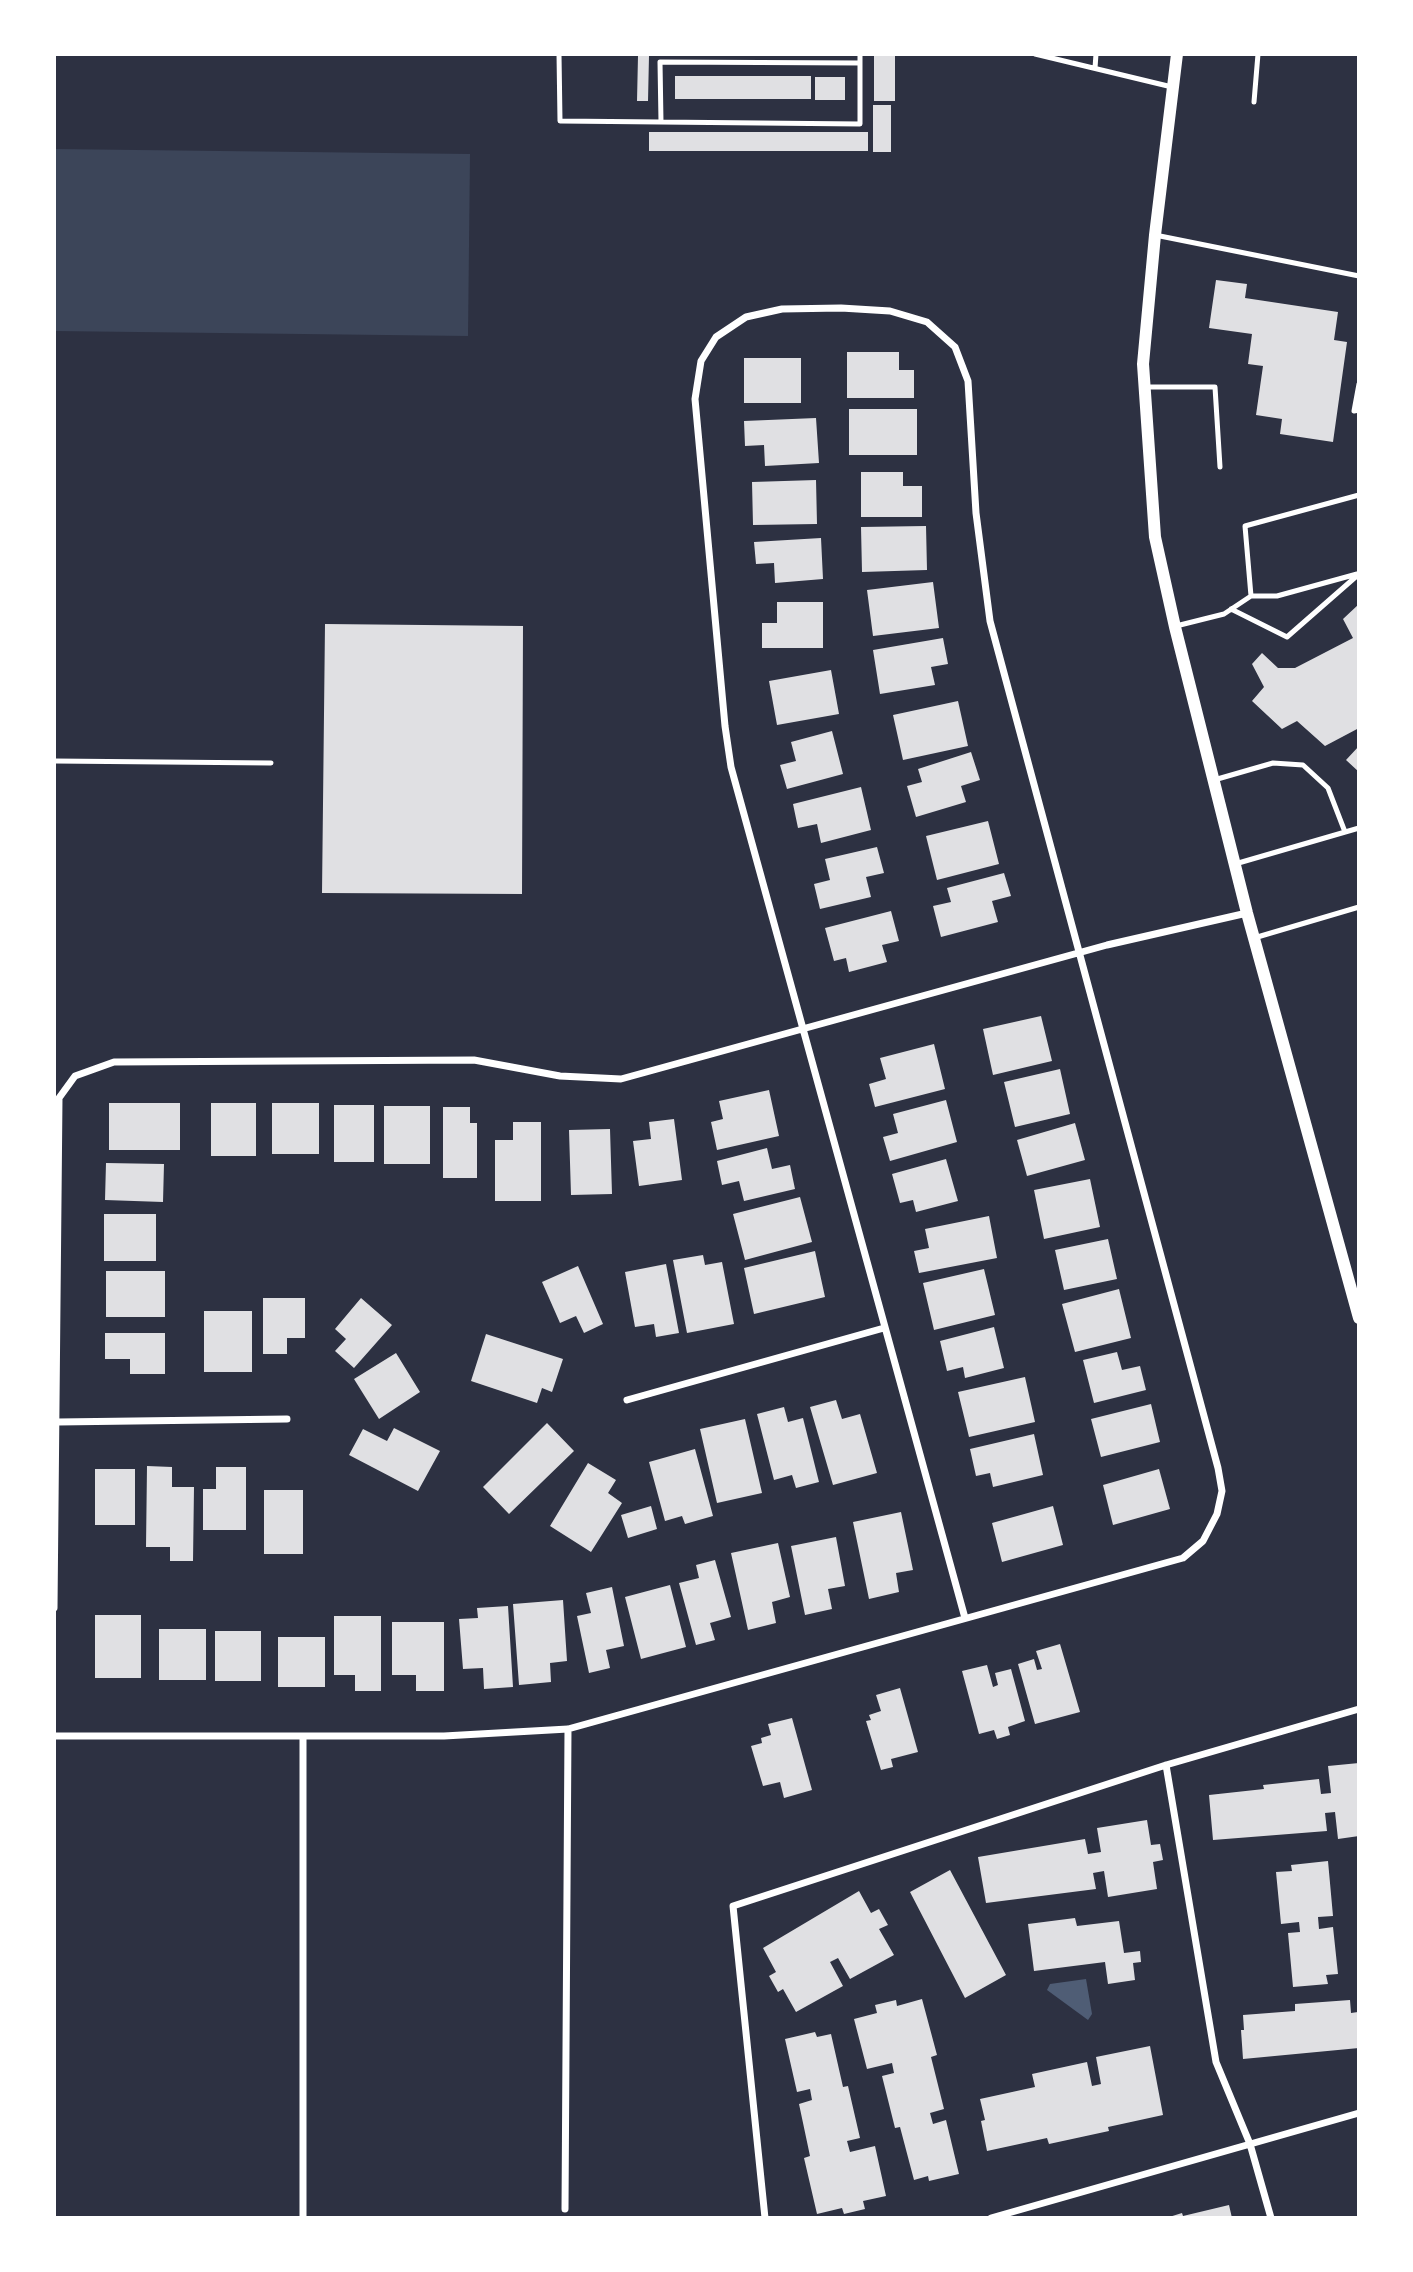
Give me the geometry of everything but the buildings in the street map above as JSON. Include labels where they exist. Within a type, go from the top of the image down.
[{"type":"street","points":[[1177,54],[1155,235],[1143,364],[1155,537],[1174,627],[1247,913],[1359,1318]]},
{"type":"street","points":[[54,1736],[444,1736],[568,1729],[1183,1558],[1203,1541],[1217,1514],[1222,1491],[1218,1468],[1077,953],[990,621],[976,513],[968,381],[955,348],[927,323],[890,311],[782,309],[746,317],[716,337],[701,362],[695,398],[725,726],[731,767],[965,1618]]},
{"type":"street","points":[[54,1608],[58,1422],[59,1098],[75,1076],[114,1062],[474,1060],[560,1076],[621,1079],[1077,953],[1247,913]]},
{"type":"street","points":[[627,1400],[884,1328]]},
{"type":"street","points":[[58,1422],[287,1419]]},
{"type":"street","points":[[765,2218],[733,1906],[1166,1765],[1359,1709]]},
{"type":"street","points":[[565,2209],[568,1729]]},
{"type":"street","points":[[303,1737],[303,2218]]},
{"type":"street","points":[[1166,1765],[1216,2062],[1250,2144],[1271,2218]]},
{"type":"street","points":[[990,2218],[1359,2113]]},
{"type":"lane","points":[[559,54],[561,121],[860,124],[860,54]]},
{"type":"lane","points":[[1035,54],[1172,87]]},
{"type":"lane","points":[[1095,68],[1096,54]]},
{"type":"lane","points":[[1254,102],[1258,54]]},
{"type":"lane","points":[[661,122],[660,62],[860,63]]},
{"type":"lane","points":[[1155,235],[1359,276]]},
{"type":"lane","points":[[1359,384],[1354,411],[1359,410]]},
{"type":"lane","points":[[1144,387],[1215,387],[1220,467]]},
{"type":"lane","points":[[1251,596],[1245,526],[1359,495]]},
{"type":"lane","points":[[1230,609],[1287,637],[1359,573]]},
{"type":"lane","points":[[1174,627],[1224,614],[1251,596],[1277,596],[1359,573]]},
{"type":"lane","points":[[54,761],[271,763]]},
{"type":"lane","points":[[1213,780],[1273,764],[1303,765],[1328,788],[1345,832]]},
{"type":"lane","points":[[1235,863],[1359,828]]},
{"type":"lane","points":[[1254,938],[1359,907]]},
{"type":"shaded area","points":[[54,149],[470,154],[468,336],[54,331]]},
{"type":"shaded area","points":[[1086,1979],[1092,2014],[1088,2020],[1047,1990],[1050,1984]]}]
